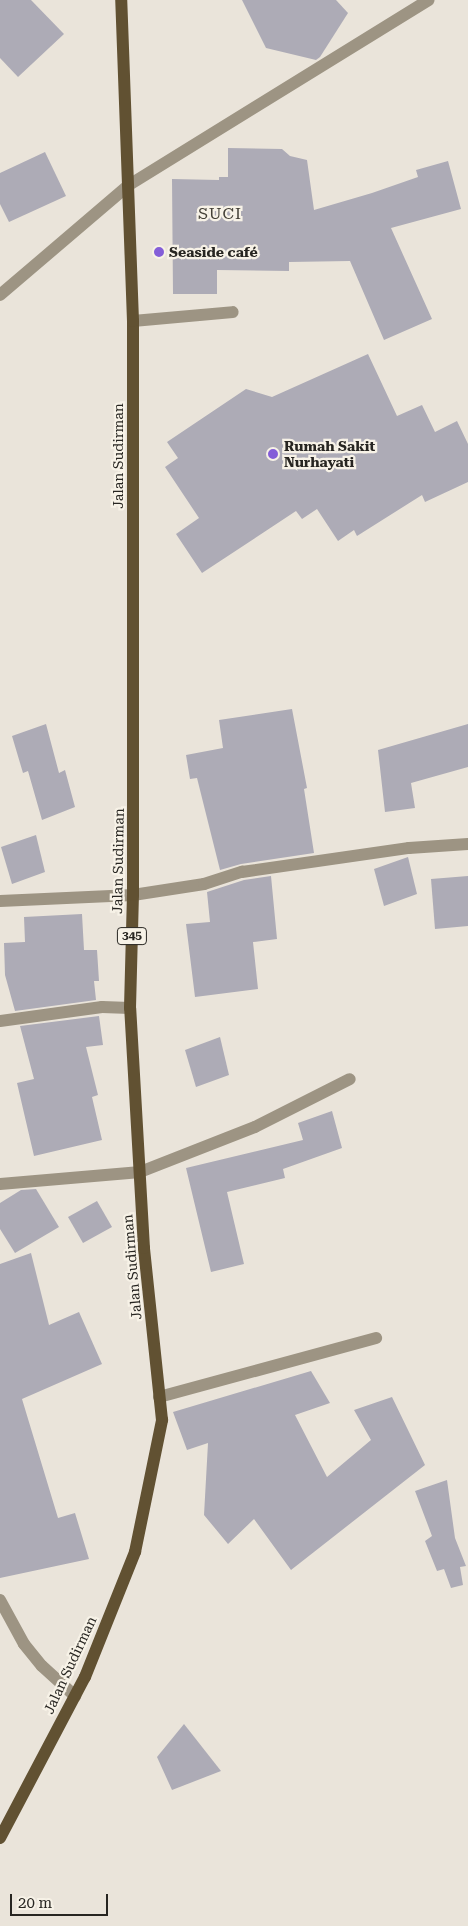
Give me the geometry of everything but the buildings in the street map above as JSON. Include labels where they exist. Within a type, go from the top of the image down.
[{"type":"main road","name":"Jalan Sudirman","points":[[0,1838],[84,1677],[135,1552],[162,1420],[144,1248],[130,1008],[133,894],[133,321],[121,0]]},
{"type":"street","points":[[0,295],[129,185],[428,0]]},
{"type":"street","points":[[133,321],[233,312]]},
{"type":"street","points":[[0,901],[133,894],[204,884],[242,872],[409,848],[468,844]]},
{"type":"street","points":[[0,1021],[102,1007],[130,1008]]},
{"type":"street","points":[[0,1184],[140,1172],[256,1127],[350,1079]]},
{"type":"street","points":[[159,1397],[376,1338]]},
{"type":"street","points":[[0,1600],[24,1644],[42,1666],[75,1696]]},
{"type":"place","name":"Seaside café","points":[[159,252]]},
{"type":"place","name":"Rumah Sakit Nurhayati","points":[[273,454]]},
{"type":"district","name":"SUCI","points":[[220,214]]}]
